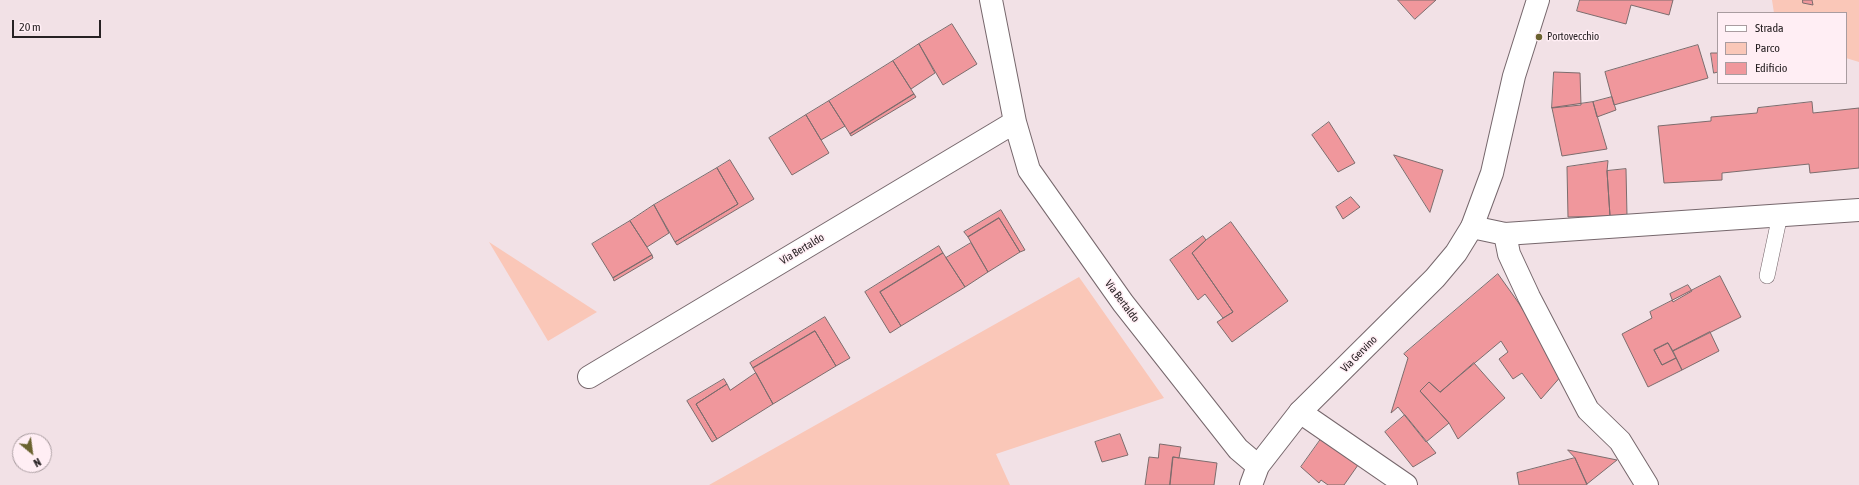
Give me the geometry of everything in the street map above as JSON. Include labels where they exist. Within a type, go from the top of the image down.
[{"type":"street","name":"Via Bertaldo","points":[[991,0],[1015,122],[1029,170],[1123,303],[1238,449],[1254,475]]},
{"type":"street","name":"Via Gervino","points":[[1254,475],[1300,412],[1435,278],[1456,253],[1472,227],[1492,174],[1514,76],[1538,0]]},
{"type":"street","name":"Via Bertaldo","points":[[589,377],[1015,122]]},
{"type":"street","points":[[1472,227],[1505,234],[1859,210]]},
{"type":"street","points":[[1505,234],[1508,254],[1588,410],[1620,441],[1647,485]]},
{"type":"street","points":[[1300,412],[1406,485]]},
{"type":"lane","points":[[1767,276],[1780,215]]},
{"type":"green space","points":[[1772,0],[1859,0],[1859,62],[1847,58],[1847,12],[1774,12]]},
{"type":"green space","points":[[489,242],[597,312],[548,341]]},
{"type":"green space","points":[[1079,277],[1164,398],[996,454],[1010,485],[709,485]]},
{"type":"building","points":[[1398,0],[1436,0],[1415,19]]},
{"type":"building","points":[[1580,0],[1673,0],[1669,15],[1631,5],[1626,24],[1577,11]]},
{"type":"building","points":[[1803,0],[1812,0],[1813,5],[1803,3]]},
{"type":"building","points":[[952,24],[977,64],[943,85],[919,44]]},
{"type":"building","points":[[919,44],[935,73],[911,89],[893,61]]},
{"type":"building","points":[[1698,45],[1708,78],[1614,105],[1605,72]]},
{"type":"building","points":[[1711,53],[1717,53],[1717,72],[1714,73]]},
{"type":"building","points":[[893,61],[914,94],[850,134],[829,101]]},
{"type":"building","points":[[1554,72],[1580,73],[1581,105],[1552,108]]},
{"type":"building","points":[[914,94],[916,97],[851,136],[850,134]]},
{"type":"building","points":[[1612,97],[1616,110],[1597,117],[1593,102]]},
{"type":"building","points":[[829,101],[845,126],[821,140],[806,115]]},
{"type":"building","points":[[1593,102],[1607,149],[1562,156],[1552,108]]},
{"type":"building","points":[[1812,102],[1813,113],[1859,108],[1859,168],[1810,173],[1809,164],[1722,173],[1722,180],[1664,183],[1658,126],[1711,121],[1711,117],[1757,113],[1758,108]]},
{"type":"building","points":[[806,115],[829,153],[792,175],[769,138]]},
{"type":"building","points":[[1329,122],[1355,163],[1338,172],[1312,135]]},
{"type":"building","points":[[1394,155],[1443,170],[1430,212]]},
{"type":"building","points":[[730,160],[754,199],[677,245],[675,242],[738,204],[717,168]]},
{"type":"building","points":[[1608,161],[1607,171],[1610,216],[1568,217],[1567,167]]},
{"type":"building","points":[[717,168],[738,204],[675,242],[654,205]]},
{"type":"building","points":[[1626,169],[1627,216],[1610,216],[1607,171]]},
{"type":"building","points":[[1351,197],[1360,207],[1343,219],[1336,207]]},
{"type":"building","points":[[654,205],[669,233],[647,247],[630,221]]},
{"type":"building","points":[[1001,210],[1025,250],[1020,252],[999,218],[968,237],[964,232]]},
{"type":"building","points":[[999,218],[1020,252],[988,272],[968,237]]},
{"type":"building","points":[[630,221],[652,255],[613,278],[592,244]]},
{"type":"building","points":[[1231,222],[1288,301],[1232,342],[1217,322],[1233,312],[1192,253],[1206,240]]},
{"type":"building","points":[[1203,236],[1206,240],[1192,253],[1233,312],[1223,318],[1205,294],[1198,300],[1170,260]]},
{"type":"building","points":[[971,243],[988,272],[965,287],[946,258]]},
{"type":"building","points":[[939,246],[943,253],[880,292],[901,326],[890,333],[865,292]]},
{"type":"building","points":[[943,253],[965,287],[901,326],[880,292]]},
{"type":"building","points":[[652,255],[653,258],[614,281],[613,278]]},
{"type":"building","points":[[1498,274],[1518,302],[1563,374],[1541,399],[1522,373],[1513,379],[1499,359],[1508,352],[1501,341],[1440,392],[1429,382],[1420,391],[1449,423],[1426,442],[1398,407],[1391,413],[1408,358],[1404,354]]},
{"type":"building","points":[[1720,276],[1741,317],[1673,351],[1668,343],[1654,350],[1662,365],[1676,358],[1682,370],[1648,387],[1622,334],[1652,318],[1650,312]]},
{"type":"building","points":[[1688,285],[1692,291],[1673,302],[1670,294]]},
{"type":"building","points":[[825,317],[850,358],[836,366],[815,331],[753,368],[750,363]]},
{"type":"building","points":[[815,331],[836,366],[773,404],[753,368]]},
{"type":"building","points":[[1710,332],[1719,351],[1682,370],[1673,351]]},
{"type":"building","points":[[1668,343],[1676,358],[1662,365],[1654,350]]},
{"type":"building","points":[[1474,363],[1505,398],[1458,439],[1449,423],[1420,391],[1429,382],[1440,392]]},
{"type":"building","points":[[756,373],[773,404],[717,439],[696,404],[727,384],[730,390]]},
{"type":"building","points":[[724,379],[727,384],[696,404],[717,439],[712,442],[687,401]]},
{"type":"building","points":[[1405,415],[1436,453],[1413,467],[1385,432]]},
{"type":"building","points":[[1120,434],[1128,455],[1102,462],[1095,442]]},
{"type":"building","points":[[1321,439],[1358,465],[1344,485],[1328,485],[1321,480],[1319,483],[1301,467]]},
{"type":"building","points":[[1160,444],[1181,447],[1179,458],[1173,457],[1170,485],[1145,485],[1149,457],[1158,458]]},
{"type":"building","points":[[1568,450],[1617,460],[1587,484],[1575,458]]},
{"type":"building","points":[[1173,457],[1217,463],[1214,485],[1170,485]]},
{"type":"building","points":[[1575,458],[1587,485],[1519,485],[1517,473]]},
{"type":"place","name":"Portovecchio","points":[[1539,37]]}]
